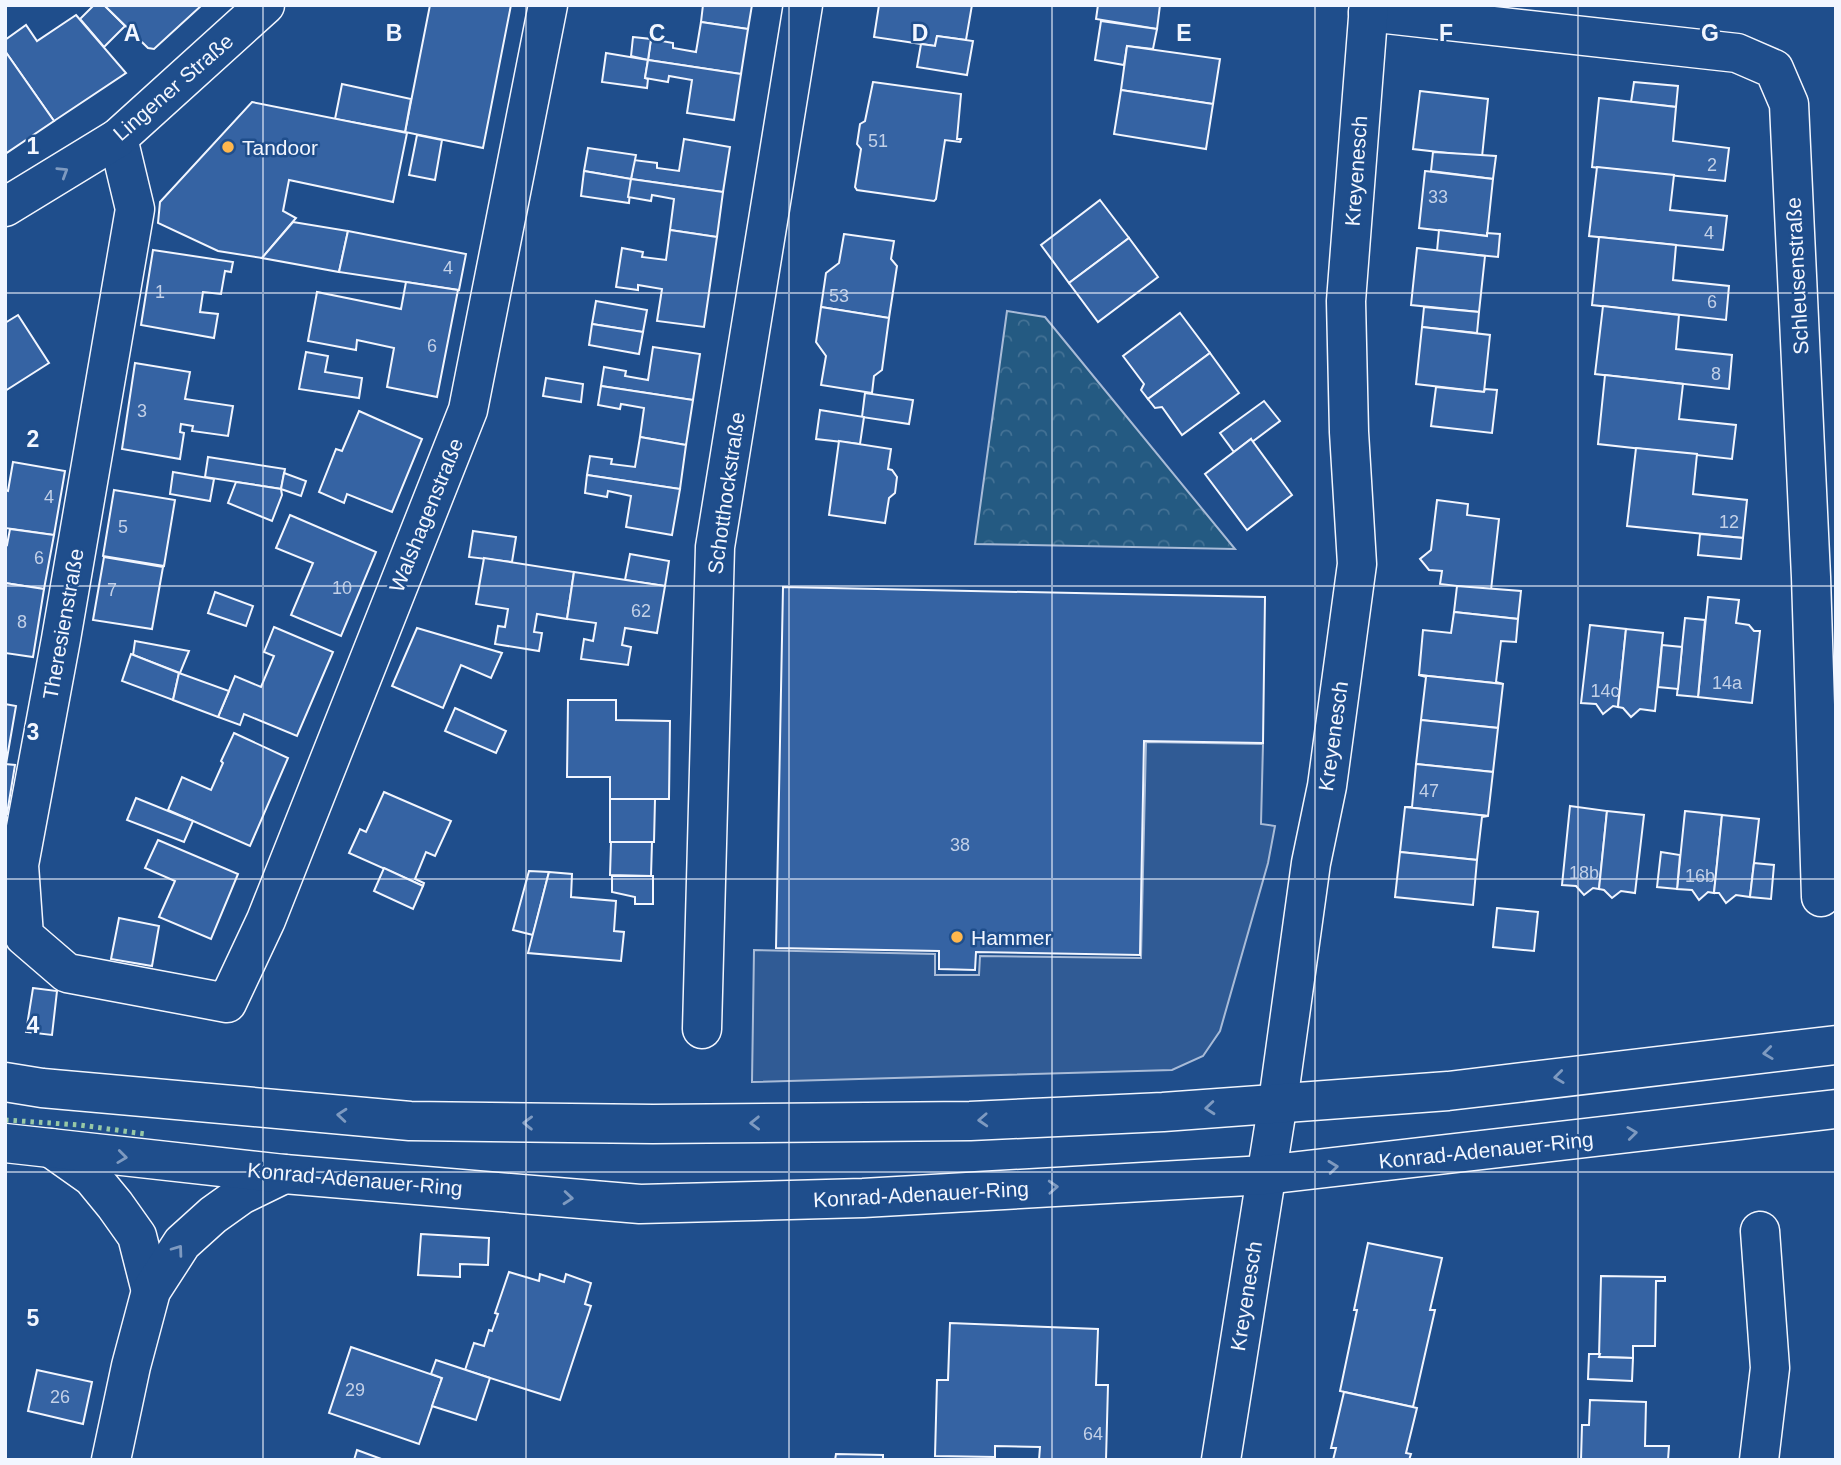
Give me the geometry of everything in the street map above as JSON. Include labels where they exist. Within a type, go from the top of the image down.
[{"type":"street","name":"Lingener Straße","points":[[5,207],[118,138],[265,5]]},
{"type":"street","name":"Walshagenstraße","points":[[228,1003],[266,920],[468,410],[548,5]]},
{"type":"street","name":"Schotthockstraße","points":[[702,1029],[715,547],[803,5]]},
{"type":"street","name":"Schleusenstraße","points":[[1368,8],[1737,53],[1774,69],[1789,104],[1811,577],[1821,897]]},
{"type":"street","name":"Kreyenesch","points":[[1221,1460],[1278,1102],[1311,863],[1327,786],[1357,564],[1349,432],[1346,301],[1368,8]]},
{"type":"street","name":"Theresienstraße","points":[[118,138],[135,209],[19,864],[24,936],[67,973],[228,1003]]},
{"type":"street","points":[[5,1082],[42,1088],[410,1121],[667,1124],[970,1121],[1163,1112],[1448,1091],[1836,1045]]},
{"type":"street","name":"Konrad-Adenauer-Ring","points":[[5,1143],[284,1174],[640,1204],[863,1198],[1265,1175],[1836,1109]]},
{"type":"street","points":[[51,1148],[92,1177],[115,1205],[136,1236],[151,1291]]},
{"type":"street","points":[[111,1460],[131,1366],[151,1291],[182,1243],[213,1215],[241,1195],[284,1174]]},
{"type":"street","points":[[1759,1460],[1770,1368],[1760,1231]]},
{"type":"green space","points":[[1007,311],[1045,317],[1235,549],[975,544]]},
{"type":"shaded area","points":[[1146,742],[1263,744],[1261,824],[1275,826],[1268,863],[1220,1031],[1203,1056],[1172,1070],[752,1082],[754,950],[935,954],[935,975],[979,975],[980,956],[1141,958]]},
{"type":"building","points":[[94,5],[104,5],[125,26],[104,47],[80,19]]},
{"type":"building","points":[[104,5],[202,5],[154,49],[148,48]]},
{"type":"building","points":[[430,5],[511,5],[483,148],[405,132]]},
{"type":"building","points":[[703,5],[752,5],[748,29],[701,22]]},
{"type":"building","points":[[879,5],[972,5],[966,40],[937,36],[935,46],[874,37]]},
{"type":"building","points":[[1098,5],[1160,5],[1157,29],[1096,19]]},
{"type":"building","points":[[76,15],[126,73],[54,121],[5,51],[5,40],[26,25],[37,41]]},
{"type":"building","points":[[1101,21],[1157,29],[1153,49],[1127,46],[1124,65],[1095,60]]},
{"type":"building","points":[[701,22],[748,29],[741,74],[648,60],[651,39],[673,43],[673,48],[696,52]]},
{"type":"building","points":[[937,36],[973,41],[967,75],[917,67],[921,44],[935,46]]},
{"type":"building","points":[[633,37],[651,39],[648,60],[631,56]]},
{"type":"building","points":[[1127,46],[1220,59],[1213,104],[1121,90]]},
{"type":"building","points":[[5,51],[54,121],[5,154]]},
{"type":"building","points":[[606,53],[648,60],[645,78],[648,79],[647,88],[602,82]]},
{"type":"building","points":[[648,60],[741,74],[734,120],[687,113],[692,80],[669,76],[668,82],[645,78]]},
{"type":"building","points":[[873,82],[961,94],[957,139],[961,139],[960,142],[945,140],[934,201],[857,190],[855,187],[861,149],[857,144],[860,124],[865,121]]},
{"type":"building","points":[[1634,82],[1678,86],[1676,107],[1631,102]]},
{"type":"building","points":[[342,84],[411,99],[405,132],[335,119]]},
{"type":"building","points":[[1121,90],[1213,104],[1206,149],[1114,134]]},
{"type":"building","points":[[1420,91],[1488,99],[1482,157],[1413,149]]},
{"type":"building","points":[[1599,98],[1676,107],[1673,141],[1729,148],[1725,181],[1592,167]]},
{"type":"building","points":[[252,102],[407,133],[393,202],[289,180],[283,211],[296,218],[262,258],[218,251],[158,223],[160,202]]},
{"type":"building","points":[[417,135],[442,140],[435,180],[409,175]]},
{"type":"building","points":[[684,139],[730,147],[723,192],[631,179],[634,160],[657,163],[657,168],[679,171]]},
{"type":"building","points":[[588,148],[636,155],[631,179],[584,171]]},
{"type":"building","points":[[1433,152],[1496,156],[1493,179],[1431,171]]},
{"type":"building","points":[[1597,167],[1674,175],[1670,210],[1727,216],[1723,250],[1589,236]]},
{"type":"building","points":[[584,171],[631,179],[629,203],[581,196]]},
{"type":"building","points":[[1425,171],[1493,179],[1487,236],[1419,228]]},
{"type":"building","points":[[631,179],[723,192],[717,237],[670,230],[674,199],[652,195],[651,201],[628,197]]},
{"type":"building","points":[[1100,200],[1129,238],[1069,283],[1041,245]]},
{"type":"building","points":[[293,222],[348,231],[339,272],[262,258]]},
{"type":"building","points":[[670,230],[717,237],[704,327],[657,321],[662,289],[638,285],[638,290],[616,287],[622,248],[643,252],[642,257],[666,260]]},
{"type":"building","points":[[1439,230],[1487,236],[1487,233],[1500,234],[1498,257],[1437,251]]},
{"type":"building","points":[[348,231],[466,254],[459,290],[339,272]]},
{"type":"building","points":[[844,234],[894,241],[891,259],[897,266],[889,318],[821,307],[826,273],[839,263]]},
{"type":"building","points":[[1599,237],[1676,245],[1673,280],[1729,286],[1726,320],[1592,305]]},
{"type":"building","points":[[1129,238],[1158,277],[1098,322],[1069,283]]},
{"type":"building","points":[[1417,248],[1485,256],[1479,312],[1411,305]]},
{"type":"building","points":[[153,250],[233,262],[231,272],[225,271],[221,294],[203,292],[200,312],[218,314],[214,338],[141,325]]},
{"type":"building","points":[[406,282],[458,290],[437,397],[387,387],[394,348],[357,340],[356,350],[308,341],[317,292],[401,309]]},
{"type":"building","points":[[596,301],[647,310],[643,332],[592,324]]},
{"type":"building","points":[[1603,306],[1679,315],[1676,349],[1732,355],[1729,389],[1595,374]]},
{"type":"building","points":[[821,307],[889,318],[882,370],[874,376],[872,393],[821,385],[826,356],[816,342]]},
{"type":"building","points":[[1424,307],[1479,312],[1477,333],[1422,327]]},
{"type":"building","points":[[1180,313],[1210,353],[1148,399],[1141,390],[1144,384],[1123,356]]},
{"type":"building","points":[[18,315],[49,363],[5,391],[5,323]]},
{"type":"building","points":[[592,324],[643,332],[639,354],[589,345]]},
{"type":"building","points":[[1422,327],[1490,335],[1484,392],[1416,384]]},
{"type":"building","points":[[653,347],[700,354],[693,400],[601,386],[604,367],[626,371],[625,376],[648,380]]},
{"type":"building","points":[[306,352],[328,356],[325,372],[362,378],[359,398],[299,389]]},
{"type":"building","points":[[1210,353],[1239,393],[1182,435],[1162,407],[1155,408],[1148,399]]},
{"type":"building","points":[[135,363],[190,372],[185,399],[233,406],[228,436],[192,431],[193,426],[181,424],[180,432],[184,433],[180,459],[122,449]]},
{"type":"building","points":[[1605,375],[1683,384],[1679,419],[1736,425],[1732,459],[1598,444]]},
{"type":"building","points":[[546,378],[583,384],[581,402],[543,396]]},
{"type":"building","points":[[601,386],[693,400],[686,445],[640,437],[644,408],[621,404],[620,409],[598,405]]},
{"type":"building","points":[[1436,387],[1484,392],[1485,389],[1497,390],[1492,433],[1431,426]]},
{"type":"building","points":[[865,393],[913,400],[909,424],[862,417]]},
{"type":"building","points":[[1264,401],[1280,421],[1234,452],[1220,433]]},
{"type":"building","points":[[820,410],[864,417],[860,444],[816,439]]},
{"type":"building","points":[[359,411],[422,439],[392,512],[347,494],[344,503],[319,492],[336,449],[342,451]]},
{"type":"building","points":[[640,437],[686,445],[680,489],[587,475],[590,456],[612,459],[611,464],[635,467]]},
{"type":"building","points":[[1251,439],[1292,495],[1247,530],[1205,474]]},
{"type":"building","points":[[839,441],[891,449],[888,469],[897,477],[895,493],[889,498],[885,523],[829,515]]},
{"type":"building","points":[[1636,448],[1697,454],[1693,494],[1747,500],[1743,538],[1627,526]]},
{"type":"building","points":[[208,457],[285,469],[281,489],[205,477]]},
{"type":"building","points":[[13,462],[65,471],[54,535],[5,528],[5,490],[8,491]]},
{"type":"building","points":[[173,472],[214,479],[210,501],[170,494]]},
{"type":"building","points":[[284,473],[306,481],[301,496],[281,489]]},
{"type":"building","points":[[587,475],[680,489],[672,535],[626,527],[631,496],[608,491],[607,497],[585,493]]},
{"type":"building","points":[[236,482],[281,489],[282,495],[272,521],[228,503]]},
{"type":"building","points":[[114,490],[175,500],[164,566],[103,556]]},
{"type":"building","points":[[1437,500],[1468,504],[1467,515],[1499,519],[1491,590],[1440,584],[1442,571],[1429,570],[1420,559],[1431,550]]},
{"type":"building","points":[[290,515],[376,552],[341,636],[291,615],[313,563],[276,548]]},
{"type":"building","points":[[10,529],[54,535],[44,589],[5,583],[5,544],[7,545]]},
{"type":"building","points":[[473,531],[516,537],[512,562],[469,557]]},
{"type":"building","points":[[1700,534],[1743,538],[1741,559],[1698,555]]},
{"type":"building","points":[[630,554],[669,561],[665,586],[625,580]]},
{"type":"building","points":[[104,557],[163,567],[152,629],[93,620]]},
{"type":"building","points":[[484,558],[574,572],[567,619],[537,614],[534,632],[542,633],[539,651],[495,644],[498,626],[505,627],[508,609],[476,604]]},
{"type":"building","points":[[574,572],[665,586],[657,633],[625,628],[622,645],[631,647],[628,665],[581,659],[584,639],[593,641],[596,623],[567,619]]},
{"type":"building","points":[[5,583],[44,589],[33,657],[5,653]]},
{"type":"building","points":[[1457,586],[1521,591],[1518,619],[1454,612]]},
{"type":"building","points":[[783,587],[1265,597],[1263,743],[1144,741],[1140,955],[976,952],[975,970],[939,969],[939,951],[776,948]]},
{"type":"building","points":[[215,592],[253,606],[246,626],[208,613]]},
{"type":"building","points":[[1708,597],[1739,600],[1736,623],[1749,625],[1754,631],[1760,631],[1752,703],[1698,697]]},
{"type":"building","points":[[1454,612],[1518,619],[1516,642],[1501,641],[1496,682],[1503,684],[1419,675],[1423,630],[1451,633]]},
{"type":"building","points":[[1685,618],[1705,620],[1698,697],[1677,695]]},
{"type":"building","points":[[1590,625],[1626,629],[1618,707],[1613,706],[1603,714],[1596,704],[1581,703]]},
{"type":"building","points":[[274,627],[333,652],[297,736],[244,714],[240,725],[218,717],[235,676],[261,687],[274,656],[264,652]]},
{"type":"building","points":[[417,628],[502,653],[491,678],[461,665],[443,708],[392,686]]},
{"type":"building","points":[[1626,629],[1663,633],[1655,711],[1640,709],[1631,717],[1623,708],[1618,707]]},
{"type":"building","points":[[135,641],[189,651],[180,673],[133,655]]},
{"type":"building","points":[[1662,645],[1682,647],[1678,689],[1658,687]]},
{"type":"building","points":[[131,654],[179,673],[173,700],[122,681]]},
{"type":"building","points":[[179,673],[229,691],[218,717],[173,700]]},
{"type":"building","points":[[1419,675],[1503,684],[1498,728],[1421,720],[1426,677]]},
{"type":"building","points":[[568,700],[616,700],[616,720],[670,721],[669,799],[610,799],[610,777],[567,777]]},
{"type":"building","points":[[5,704],[16,706],[6,764],[5,764]]},
{"type":"building","points":[[455,708],[506,731],[496,753],[445,731]]},
{"type":"building","points":[[1421,720],[1498,728],[1493,772],[1416,764]]},
{"type":"building","points":[[234,733],[288,758],[250,846],[168,810],[182,777],[211,790]]},
{"type":"building","points":[[5,764],[15,765],[7,814],[5,814]]},
{"type":"building","points":[[1416,764],[1493,772],[1488,816],[1405,807],[1412,807]]},
{"type":"building","points":[[384,792],[451,821],[435,856],[426,852],[415,879],[424,883],[423,886],[349,853],[360,829],[366,832]]},
{"type":"building","points":[[136,798],[193,821],[184,842],[127,820]]},
{"type":"building","points":[[610,799],[655,799],[654,842],[610,842]]},
{"type":"building","points":[[1570,806],[1607,811],[1599,889],[1593,888],[1584,895],[1576,886],[1562,885]]},
{"type":"building","points":[[1405,807],[1488,816],[1482,817],[1477,860],[1400,852]]},
{"type":"building","points":[[1607,811],[1644,815],[1635,893],[1621,891],[1612,898],[1599,889]]},
{"type":"building","points":[[1685,811],[1722,815],[1714,893],[1708,892],[1699,900],[1692,890],[1677,889]]},
{"type":"building","points":[[1722,815],[1759,819],[1750,897],[1736,895],[1726,903],[1719,893],[1714,893]]},
{"type":"building","points":[[158,840],[238,874],[211,939],[159,917],[175,881],[145,868]]},
{"type":"building","points":[[611,842],[652,842],[651,876],[610,875]]},
{"type":"building","points":[[1400,852],[1477,860],[1473,905],[1395,897]]},
{"type":"building","points":[[1661,852],[1680,855],[1677,889],[1657,887]]},
{"type":"building","points":[[1754,863],[1774,865],[1771,899],[1750,897]]},
{"type":"building","points":[[384,868],[423,886],[413,909],[374,891]]},
{"type":"building","points":[[529,871],[549,872],[533,935],[513,930]]},
{"type":"building","points":[[549,872],[572,874],[571,897],[616,901],[614,931],[624,932],[621,961],[528,953]]},
{"type":"building","points":[[612,876],[653,876],[653,904],[635,904],[635,897],[612,892]]},
{"type":"building","points":[[1497,908],[1538,912],[1534,951],[1493,947]]},
{"type":"building","points":[[119,918],[159,926],[152,966],[111,959]]},
{"type":"building","points":[[33,988],[57,991],[52,1035],[26,1032]]},
{"type":"building","points":[[421,1234],[489,1238],[488,1265],[460,1264],[460,1277],[418,1275]]},
{"type":"building","points":[[1368,1243],[1442,1258],[1430,1310],[1435,1310],[1413,1407],[1340,1391]]},
{"type":"building","points":[[509,1272],[539,1281],[540,1274],[564,1282],[566,1274],[591,1283],[585,1304],[591,1306],[560,1400],[465,1370],[474,1343],[484,1346],[489,1330],[492,1331],[498,1314],[495,1313]]},
{"type":"building","points":[[1601,1276],[1665,1277],[1665,1281],[1656,1281],[1655,1346],[1633,1346],[1633,1358],[1599,1357]]},
{"type":"building","points":[[950,1323],[1098,1329],[1096,1385],[1108,1385],[1106,1460],[1039,1460],[1040,1447],[995,1446],[995,1457],[935,1456],[937,1380],[948,1380]]},
{"type":"building","points":[[351,1347],[442,1378],[419,1444],[329,1413]]},
{"type":"building","points":[[1589,1354],[1633,1358],[1632,1381],[1588,1379]]},
{"type":"building","points":[[436,1360],[490,1378],[476,1420],[432,1406],[442,1378],[431,1374]]},
{"type":"building","points":[[37,1370],[92,1382],[83,1424],[28,1411]]},
{"type":"building","points":[[1344,1392],[1417,1408],[1406,1453],[1411,1454],[1409,1460],[1333,1460],[1336,1448],[1331,1448]]},
{"type":"building","points":[[1590,1400],[1646,1402],[1645,1446],[1669,1446],[1668,1460],[1581,1460],[1582,1425],[1589,1425]]},
{"type":"building","points":[[357,1450],[384,1460],[354,1460]]},
{"type":"building","points":[[836,1454],[883,1455],[883,1460],[835,1460]]},
{"type":"hedge","points":[[5,1120],[80,1125],[145,1134]]},
{"type":"place","name":"Tandoor","points":[[228,147]]},
{"type":"place","name":"Hammer","points":[[957,937]]}]
